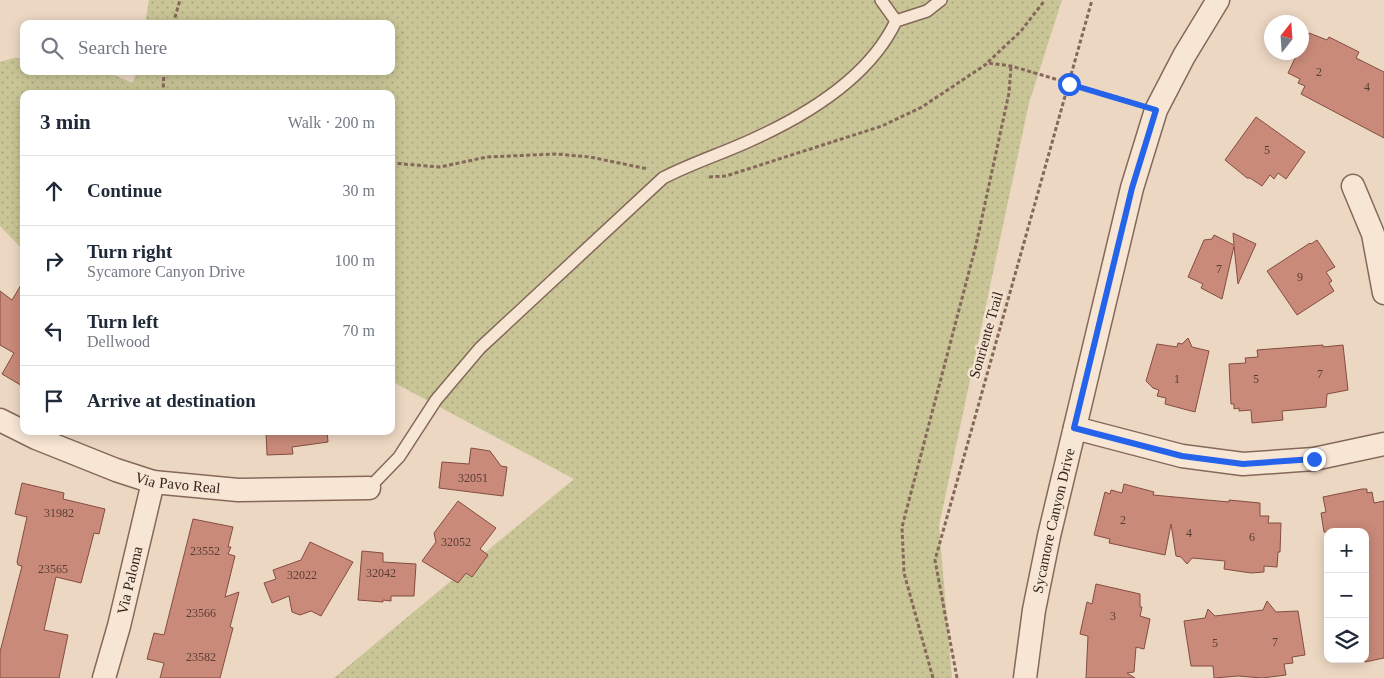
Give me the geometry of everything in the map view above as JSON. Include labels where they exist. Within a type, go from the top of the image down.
[{"type":"street","name":"Sycamore Canyon Drive","points":[[1025,678],[1034,610],[1074,428],[1132,188],[1156,110],[1184,56],[1218,0]]},
{"type":"street","points":[[1353,186],[1373,234],[1384,293]]},
{"type":"street","name":"Via Pavo Real","points":[[0,420],[20,430]]},
{"type":"street","points":[[1074,428],[1182,456],[1243,464],[1314,459],[1384,444]]},
{"type":"street","name":"Via Pavo Real","points":[[31,435],[116,470],[153,482],[238,490],[369,488]]},
{"type":"street","name":"Via Paloma","points":[[104,678],[119,626],[153,482]]},
{"type":"lane","points":[[882,0],[896,22]]},
{"type":"lane","points":[[369,488],[399,457],[436,400],[480,348],[664,178],[692,163],[759,137],[847,84],[875,56],[896,22],[927,11],[941,0]]},
{"type":"path","points":[[174,20],[180,0]]},
{"type":"path","points":[[707,177],[726,176],[882,126],[922,107],[988,63],[1021,31],[1046,0]]},
{"type":"path","name":"Sonriente Trail","points":[[957,678],[935,560],[1092,0]]},
{"type":"path","points":[[988,63],[1011,66],[1156,110]]},
{"type":"path","points":[[934,678],[904,573],[902,527],[976,245],[1009,92],[1011,66]]},
{"type":"path","points":[[163,90],[164,75]]},
{"type":"path","points":[[395,163],[440,167],[486,157],[556,154],[625,163],[648,169],[664,178]]},
{"type":"shaded area","points":[[149,0],[1062,0],[1029,103],[939,526],[952,678],[334,678],[574,479],[395,383],[395,90],[20,90],[20,247],[0,226],[0,62],[20,58],[20,75],[114,75],[133,83],[135,75],[395,75],[395,20],[146,20]]},
{"type":"building","points":[[1309,33],[1327,40],[1329,37],[1359,52],[1356,58],[1384,72],[1384,138],[1301,94],[1305,86],[1298,83],[1300,79],[1288,73],[1294,60],[1309,60]]},
{"type":"building","points":[[1256,117],[1305,152],[1286,179],[1278,173],[1274,179],[1270,175],[1262,186],[1247,178],[1225,160]]},
{"type":"building","points":[[1233,233],[1256,244],[1238,284],[1234,246],[1222,299],[1201,288],[1203,284],[1188,277],[1204,240],[1212,239],[1214,235],[1234,245]]},
{"type":"building","points":[[1317,240],[1335,267],[1326,272],[1332,281],[1329,283],[1334,291],[1297,315],[1267,271]]},
{"type":"building","points":[[20,287],[20,385],[2,374],[14,353],[0,345],[0,291],[12,300]]},
{"type":"building","points":[[1188,338],[1192,347],[1209,351],[1195,412],[1165,404],[1166,398],[1157,396],[1159,390],[1153,388],[1146,381],[1157,344],[1177,347],[1178,343],[1182,344]]},
{"type":"building","points":[[1323,345],[1323,347],[1343,345],[1348,390],[1327,394],[1326,407],[1282,411],[1283,420],[1252,423],[1251,410],[1239,411],[1239,408],[1234,409],[1234,404],[1231,404],[1229,364],[1246,363],[1245,358],[1258,357],[1257,350]]},
{"type":"building","points":[[266,435],[327,435],[328,442],[292,447],[293,454],[267,455]]},
{"type":"building","points":[[471,448],[490,451],[501,466],[507,467],[503,496],[439,488],[442,462],[469,464]]},
{"type":"building","points":[[22,483],[64,493],[63,499],[105,509],[99,534],[94,533],[81,583],[56,577],[44,630],[68,635],[59,678],[0,678],[0,652],[22,566],[18,565],[17,562],[27,517],[15,514]]},
{"type":"building","points":[[1124,484],[1154,492],[1153,495],[1260,503],[1260,516],[1269,516],[1268,523],[1281,523],[1280,552],[1278,552],[1277,567],[1264,566],[1264,572],[1251,573],[1224,569],[1225,561],[1192,558],[1187,564],[1181,557],[1176,556],[1171,524],[1165,555],[1109,543],[1110,539],[1094,535],[1105,492],[1110,494],[1111,490],[1122,493]]},
{"type":"building","points":[[1367,489],[1367,493],[1372,492],[1374,503],[1384,501],[1384,658],[1369,661],[1369,528],[1324,528],[1324,532],[1321,513],[1326,512],[1323,497]]},
{"type":"building","points":[[458,501],[496,528],[480,549],[488,555],[472,577],[466,573],[458,583],[422,561],[436,542],[434,533]]},
{"type":"building","points":[[193,519],[233,527],[228,547],[231,547],[228,554],[235,556],[225,597],[239,592],[230,627],[233,628],[220,678],[160,678],[164,663],[147,659],[154,633],[164,635]]},
{"type":"building","points":[[310,542],[353,562],[321,616],[311,611],[300,615],[292,612],[289,596],[272,603],[264,583],[276,579],[273,570],[301,560]]},
{"type":"building","points":[[362,551],[383,553],[383,562],[416,564],[414,596],[391,596],[391,601],[383,600],[383,602],[358,600]]},
{"type":"building","points":[[1096,584],[1140,594],[1140,607],[1142,607],[1140,616],[1150,619],[1144,649],[1136,647],[1134,672],[1127,673],[1135,678],[1086,678],[1088,636],[1080,634],[1087,602],[1092,604]]},
{"type":"building","points":[[1267,601],[1276,612],[1298,611],[1305,655],[1292,657],[1293,663],[1284,664],[1286,675],[1262,678],[1238,676],[1214,678],[1213,666],[1191,666],[1184,621],[1205,618],[1208,609],[1215,616],[1263,610]]},
{"type":"route","points":[[1069,84],[1156,110],[1132,188],[1074,428],[1182,456],[1243,464],[1314,459]]}]
